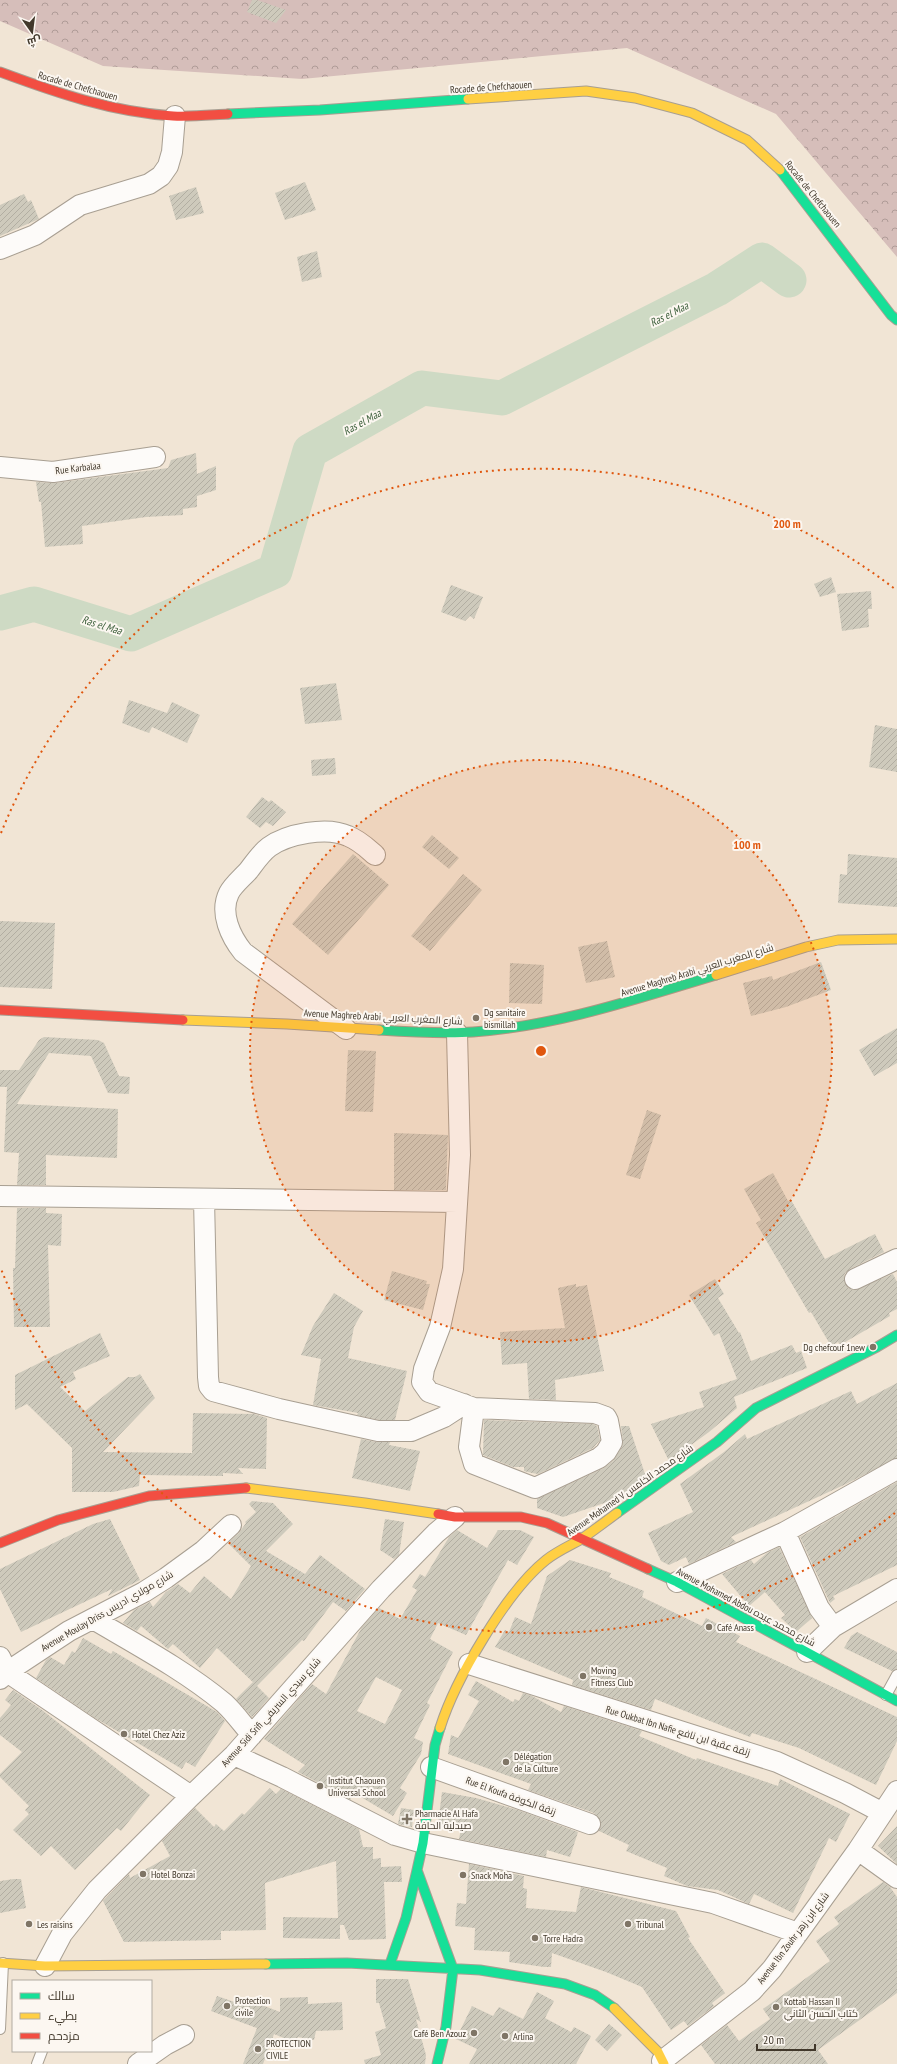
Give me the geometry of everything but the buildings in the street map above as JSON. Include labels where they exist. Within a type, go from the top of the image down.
[{"type":"street","name":"Rocade de Chefchaouen","points":[[0,72],[54,92],[96,104],[134,112],[175,116],[320,110],[586,91],[635,98],[692,113],[747,140],[785,174],[891,315],[897,320]]},
{"type":"street","points":[[0,249],[35,235],[80,205],[149,184],[161,176],[168,166],[172,152],[175,116]]},
{"type":"street","name":"Rue Karbalaa","points":[[0,467],[53,472],[155,457]]},
{"type":"street","points":[[346,1029],[243,952],[233,940],[228,926],[226,903],[229,892],[267,848],[288,837],[302,834],[332,832],[347,835],[359,841],[375,855]]},
{"type":"street","name":"Avenue Maghreb Arabi شارع المغرب العربي","points":[[0,1010],[108,1017],[287,1024],[346,1029],[457,1033],[543,1023],[592,1013],[806,947],[838,940],[897,939]]},
{"type":"street","points":[[457,1033],[460,1155],[453,1269],[444,1313],[436,1342],[424,1369],[422,1382],[429,1392],[469,1406],[595,1413],[606,1417],[612,1442],[606,1452],[599,1458],[535,1488],[474,1464],[468,1447],[469,1406]]},
{"type":"street","points":[[0,1196],[457,1202]]},
{"type":"street","points":[[204,1199],[208,1377],[209,1386],[213,1391],[279,1409],[378,1431],[410,1431],[469,1406]]},
{"type":"street","points":[[855,1279],[897,1259]]},
{"type":"street","name":"Avenue Mohamed V شارع محمد الخامس","points":[[390,1964],[401,1940],[412,1897],[423,1843],[431,1767],[435,1744],[445,1712],[469,1664],[496,1621],[533,1572],[557,1552],[582,1539],[717,1442],[756,1408],[877,1347],[897,1335]]},
{"type":"street","points":[[677,1582],[785,1532],[897,1469]]},
{"type":"street","name":"Avenue Mohamed Abdou شارع محمد عبده","points":[[0,1543],[58,1520],[149,1496],[251,1488],[455,1517],[521,1517],[547,1523],[677,1582],[897,1701]]},
{"type":"street","name":"Avenue Sidi Srifi شارع سيدي السريفي","points":[[45,1966],[62,1934],[78,1911],[191,1796],[234,1755],[381,1589],[436,1533],[455,1517]]},
{"type":"street","name":"Avenue Moulay Driss شارع مولاي ادريس","points":[[2,1669],[166,1578],[204,1551],[231,1525]]},
{"type":"street","points":[[785,1532],[819,1608],[833,1627]]},
{"type":"street","points":[[807,1652],[833,1627],[897,1589]]},
{"type":"street","points":[[93,1619],[207,1690],[225,1704],[252,1735]]},
{"type":"street","name":"Rue Oukbat Ibn Nafie زنقة عقبة ابن نافع","points":[[469,1664],[777,1762],[845,1793],[881,1812]]},
{"type":"street","points":[[2,1669],[191,1796]]},
{"type":"street","points":[[234,1755],[282,1777],[395,1835],[423,1843],[713,1903],[798,1933]]},
{"type":"street","name":"Rue El Koufa زنقة الكوفة","points":[[431,1767],[590,1824]]},
{"type":"street","name":"Avenue Ibn Zouhr شارع ابن زهر","points":[[663,2062],[752,1991],[772,1969],[858,1850],[881,1812],[897,1791]]},
{"type":"street","points":[[858,1850],[897,1878]]},
{"type":"street","points":[[417,1870],[453,1969],[446,2027],[437,2064]]},
{"type":"street","points":[[1,1963],[45,1966],[390,1964],[480,1970],[565,1984],[595,1995],[618,2011],[658,2052],[663,2062]]},
{"type":"street","points":[[138,2064],[165,2045],[184,2035]]},
{"type":"lane","points":[[886,1695],[897,1675]]},
{"type":"lane","points":[[0,2029],[1,1963]]},
{"type":"lane","points":[[37,2064],[42,2052]]},
{"type":"green space","points":[[0,0],[897,0],[897,257],[776,114],[627,48],[302,79],[103,66],[0,21]]},
{"type":"waterway","name":"Ras el Maa","points":[[0,613],[34,604],[131,634],[275,571],[310,451],[422,388],[502,398],[717,289],[762,260],[789,280]]},
{"type":"traffic: fast","points":[[228,114],[320,110],[468,99]]},
{"type":"traffic: fast","points":[[780,170],[891,315],[897,320]]},
{"type":"traffic: fast","points":[[379,1030],[461,1033],[504,1029],[535,1024],[566,1018],[626,1002],[716,975]]},
{"type":"traffic: fast","points":[[617,1513],[717,1442],[756,1408],[877,1347],[897,1335]]},
{"type":"traffic: fast","points":[[648,1569],[677,1582],[897,1701]]},
{"type":"traffic: fast","points":[[437,2064],[446,2027],[453,1969],[417,1870],[423,1843],[435,1745],[440,1728]]},
{"type":"traffic: fast","points":[[390,1964],[406,1918],[417,1870]]},
{"type":"traffic: fast","points":[[266,1964],[347,1963],[480,1970],[565,1984],[595,1995],[614,2008]]},
{"type":"traffic: slow","points":[[468,99],[586,91],[635,98],[692,113],[747,140],[780,170]]},
{"type":"traffic: slow","points":[[716,975],[806,947],[838,940],[897,939]]},
{"type":"traffic: slow","points":[[183,1020],[287,1024],[379,1030]]},
{"type":"traffic: slow","points":[[246,1488],[438,1514]]},
{"type":"traffic: slow","points":[[440,1728],[447,1708],[470,1662],[484,1638],[515,1593],[531,1574],[546,1560],[580,1540],[617,1513]]},
{"type":"traffic: slow","points":[[0,1963],[45,1966],[266,1964]]},
{"type":"traffic: slow","points":[[614,2008],[658,2052],[664,2064]]},
{"type":"traffic: jam","points":[[0,72],[42,87],[106,106],[150,114],[173,116],[228,114]]},
{"type":"traffic: jam","points":[[0,1010],[183,1020]]},
{"type":"traffic: jam","points":[[0,1543],[58,1520],[149,1496],[246,1488]]},
{"type":"traffic: jam","points":[[438,1514],[455,1517],[521,1517],[547,1523],[648,1569]]},
{"type":"place","name":"Dg sanitaire bismillah","points":[[476,1018]]},
{"type":"place","name":"Dg chefcouf 1new","points":[[873,1347]]},
{"type":"place","name":"Café Anass","points":[[709,1627]]},
{"type":"place","name":"Moving Fitness Club","points":[[583,1676]]},
{"type":"place","name":"Hotel Chez Aziz","points":[[124,1734]]},
{"type":"place","name":"Délégation de la Culture","points":[[506,1762]]},
{"type":"place","name":"Institut Chaouen Universal School","points":[[320,1786]]},
{"type":"place","name":"Pharmacie Al Hafa صيدلية الحافة","points":[[407,1819]]},
{"type":"place","name":"Hotel Bonzai","points":[[143,1874]]},
{"type":"place","name":"Snack Moha","points":[[463,1875]]},
{"type":"place","name":"Les raisins","points":[[29,1924]]},
{"type":"place","name":"Tribunal","points":[[628,1924]]},
{"type":"place","name":"Torre Hadra","points":[[535,1938]]},
{"type":"place","name":"Protection civile","points":[[227,2006]]},
{"type":"place","name":"Kottab Hassan II كتاب الحسن الثاني","points":[[776,2007]]},
{"type":"place","name":"Café Ben Azouz","points":[[474,2033]]},
{"type":"place","name":"Arlina","points":[[505,2036]]},
{"type":"place","name":"PROTECTION CIVILE","points":[[258,2049]]}]
